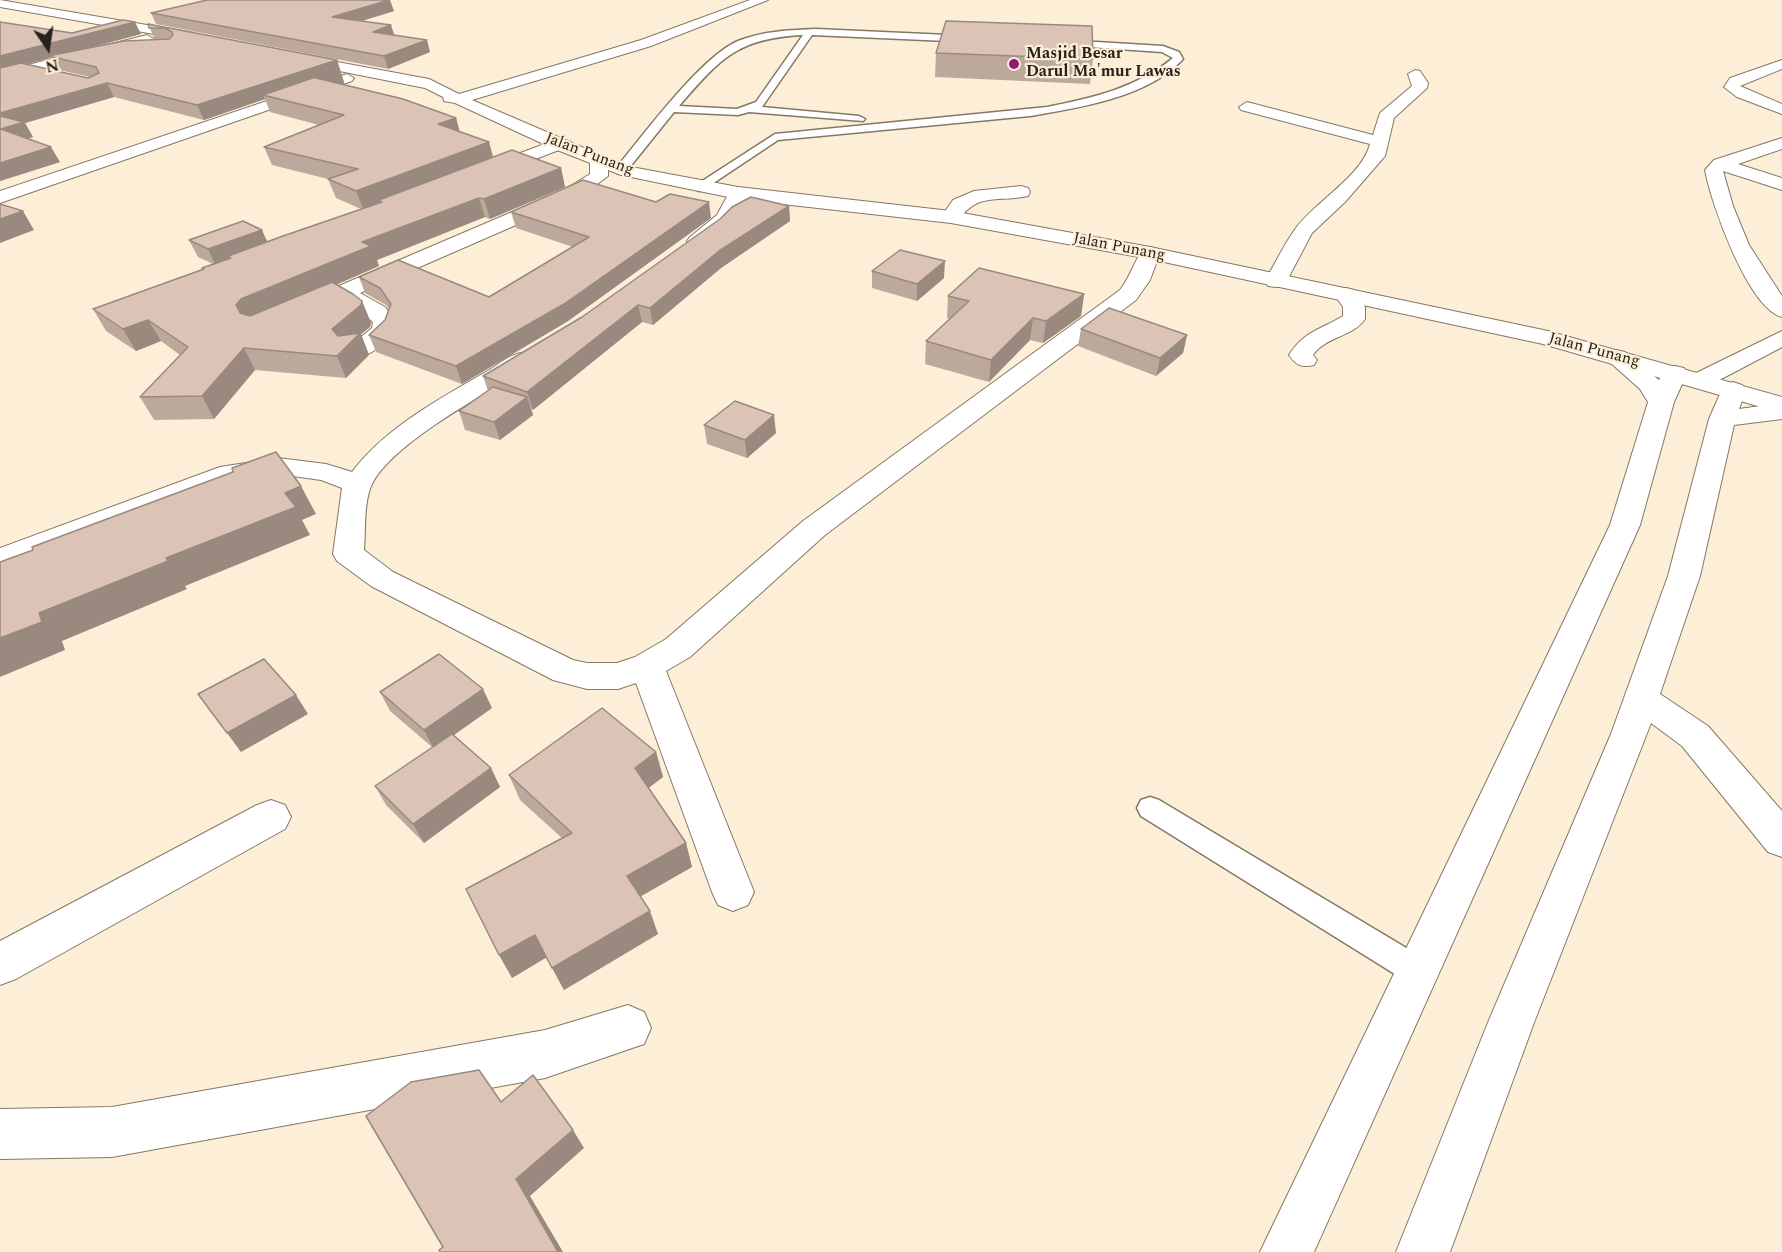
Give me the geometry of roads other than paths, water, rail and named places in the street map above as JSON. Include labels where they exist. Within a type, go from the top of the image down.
[{"type":"street","points":[[458,99],[646,43],[762,0]]},
{"type":"street","points":[[0,3],[112,26],[147,39],[202,46]]},
{"type":"street","points":[[0,11],[171,33],[202,46]]},
{"type":"street","points":[[112,26],[148,17]]},
{"type":"street","points":[[74,58],[111,42],[115,35],[112,26]]},
{"type":"street","points":[[0,77],[171,33]]},
{"type":"street","points":[[74,58],[130,48],[202,46]]},
{"type":"street","name":"Jalan Punang","points":[[458,99],[347,78],[280,60],[429,84],[558,144],[621,170],[738,193],[951,217],[1150,253],[1548,338],[1616,357],[1649,384],[1698,393]]},
{"type":"street","points":[[1782,64],[1735,81],[1732,87],[1742,94],[1782,109]]},
{"type":"street","points":[[29,69],[62,77]]},
{"type":"street","points":[[1276,281],[1304,230],[1364,171],[1376,156],[1381,142],[1381,128],[1386,116],[1419,88],[1420,83],[1415,74]]},
{"type":"street","points":[[0,197],[347,78]]},
{"type":"street","points":[[1247,107],[1381,142]]},
{"type":"street","points":[[1782,143],[1720,164],[1714,170],[1737,240],[1767,293],[1782,310]]},
{"type":"street","points":[[469,178],[558,144]]},
{"type":"street","points":[[291,315],[573,193],[599,176],[599,160]]},
{"type":"street","points":[[1720,164],[1782,184]]},
{"type":"street","points":[[951,217],[960,204],[981,195],[1021,192]]},
{"type":"street","points":[[681,253],[725,218],[738,193]]},
{"type":"street","points":[[547,346],[467,394],[408,434],[371,464],[358,484],[348,554],[382,579],[565,671],[587,676],[618,676],[646,666],[678,648],[814,528],[1128,296],[1139,280],[1150,253]]},
{"type":"street","points":[[341,292],[373,309],[385,322],[383,331],[356,351]]},
{"type":"street","points":[[1305,360],[1301,355],[1305,346],[1317,336],[1341,329],[1354,319],[1354,307],[1346,295]]},
{"type":"street","points":[[1287,1252],[1625,525],[1698,393],[1782,338]]},
{"type":"street","points":[[1698,393],[1782,405]]},
{"type":"street","points":[[1698,393],[1782,411]]},
{"type":"street","points":[[1423,1252],[1512,1020],[1641,700],[1684,576],[1698,393]]},
{"type":"street","points":[[0,560],[220,475],[278,466],[326,472],[358,484]]},
{"type":"street","points":[[646,666],[733,892]]},
{"type":"street","points":[[1641,700],[1695,736],[1782,840]]},
{"type":"street","points":[[0,964],[271,817]]},
{"type":"street","points":[[0,1134],[112,1132],[545,1054],[628,1028]]},
{"type":"lane","points":[[744,111],[760,104],[809,33]]},
{"type":"lane","points":[[621,170],[672,109],[715,63],[740,44],[760,36],[809,33],[987,40]]},
{"type":"lane","points":[[699,187],[766,131],[911,124],[1030,113],[1073,105],[1129,87],[1164,70],[1178,59],[1176,54],[1163,49],[1056,43]]},
{"type":"lane","points":[[672,109],[744,111],[911,124]]},
{"type":"lane","points":[[744,111],[766,131]]},
{"type":"lane","points":[[1150,808],[1417,971]]},
{"type":"place","name":"Masjid Besar Darul Ma'mur Lawas","points":[[1014,64]]}]
